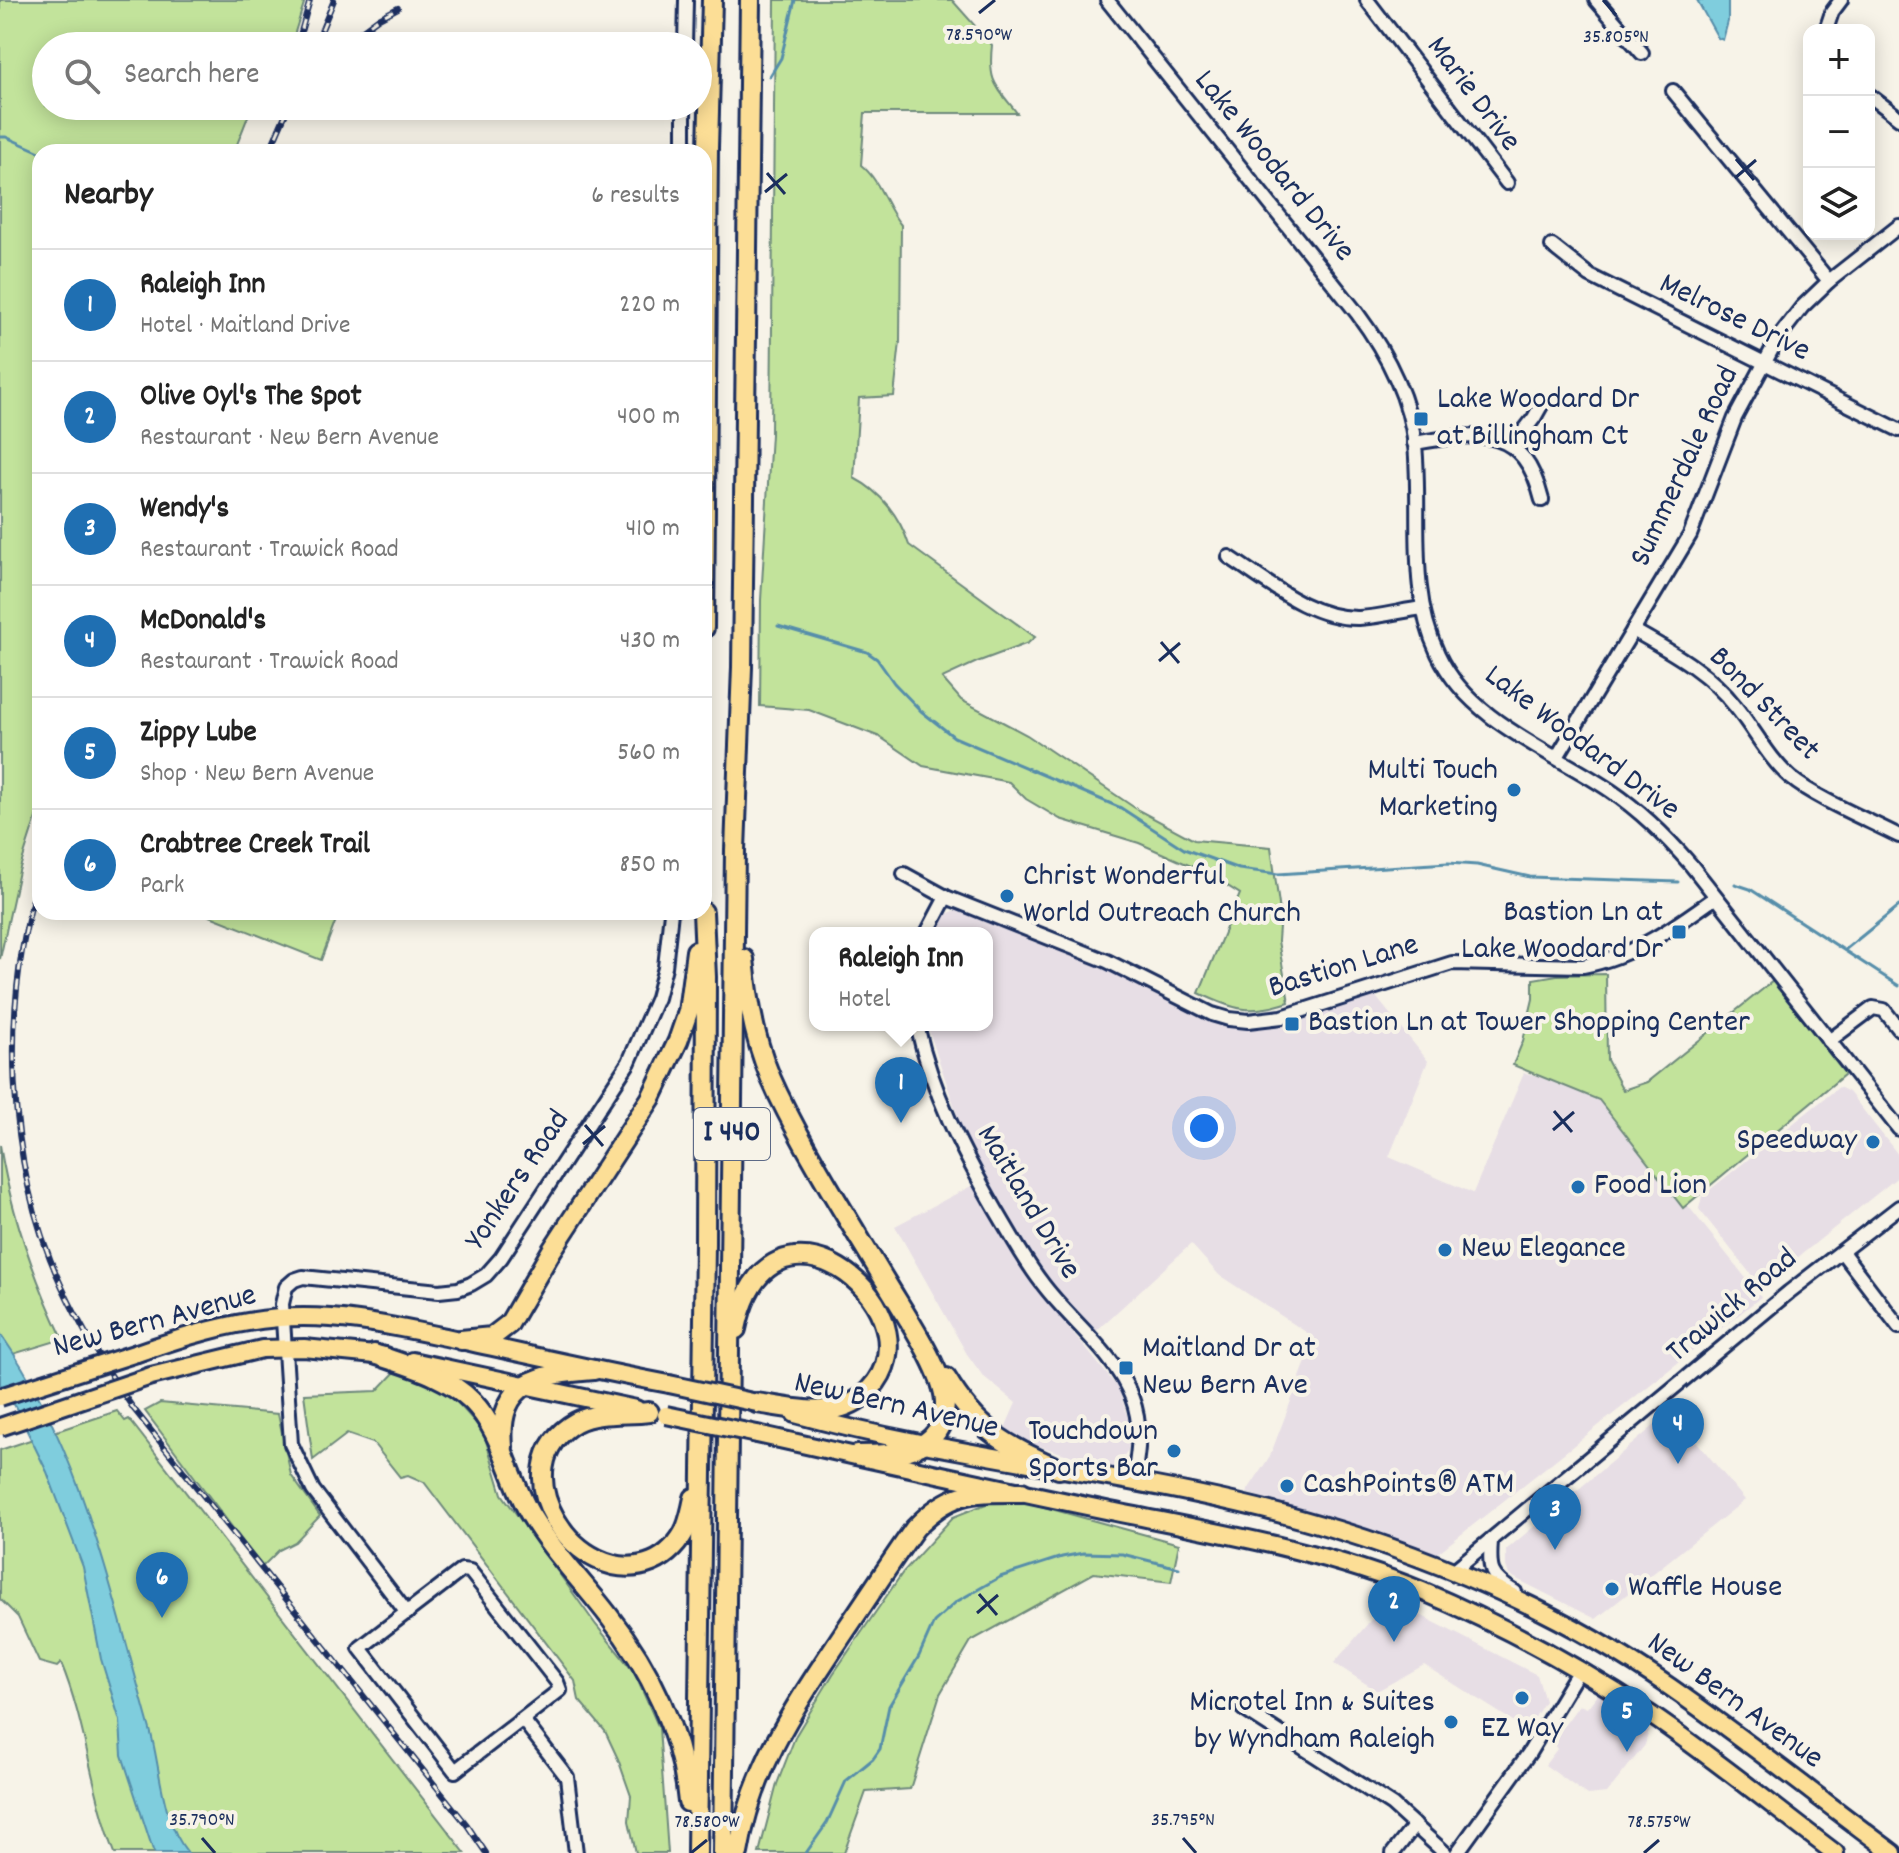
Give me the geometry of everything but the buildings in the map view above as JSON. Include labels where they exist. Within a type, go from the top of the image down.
[{"type":"highway","points":[[711,32],[712,0]]},
{"type":"highway","name":"I 440","points":[[723,1853],[734,898],[742,659],[750,0]]},
{"type":"highway","points":[[708,144],[709,120]]},
{"type":"highway","points":[[734,898],[742,936],[750,1016],[771,1079],[802,1140],[961,1402],[982,1425],[1013,1448],[1059,1469]]},
{"type":"highway","points":[[461,1340],[492,1337],[509,1324],[538,1272],[651,1098],[688,1012],[700,920]]},
{"type":"highway","name":"I 440","points":[[695,1853],[706,985],[702,920]]},
{"type":"highway","points":[[728,1371],[744,1298],[767,1268],[794,1257],[814,1257],[834,1264],[857,1282],[877,1308],[887,1333],[888,1355],[882,1373],[871,1388],[852,1403],[834,1409],[801,1409],[757,1403]]},
{"type":"highway","points":[[857,1455],[896,1455],[925,1443],[939,1424],[945,1399],[940,1380],[912,1325]]},
{"type":"highway","points":[[374,1354],[440,1378],[467,1396],[490,1425],[514,1485],[535,1522],[617,1626],[655,1690],[683,1768],[695,1853]]},
{"type":"highway","points":[[505,1461],[503,1419],[512,1398],[524,1385],[551,1374],[594,1370]]},
{"type":"highway","points":[[657,1413],[587,1418],[569,1427],[554,1444],[543,1472],[544,1493],[551,1512],[564,1532],[594,1558],[612,1565],[630,1568],[659,1559],[674,1546],[686,1529],[702,1468]]},
{"type":"highway","points":[[738,1853],[752,1791],[776,1740],[798,1701],[915,1528],[938,1507],[963,1494],[1022,1492]]},
{"type":"main road","name":"New Bern Avenue","points":[[0,1397],[187,1336],[232,1325],[282,1317],[363,1321],[757,1403],[829,1423],[1308,1521],[1453,1571],[1616,1652],[1670,1687],[1893,1853]]},
{"type":"main road","name":"New Bern Avenue","points":[[0,1427],[151,1376],[245,1352],[286,1347],[374,1354],[1280,1545],[1400,1582],[1579,1670],[1676,1733],[1835,1853]]},
{"type":"main road","points":[[1437,1598],[1453,1571]]},
{"type":"street","points":[[685,32],[686,0]]},
{"type":"street","name":"Lake Woodard Drive","points":[[1107,0],[1375,337],[1399,382],[1414,443],[1422,608],[1438,654],[1462,690],[1493,718],[1613,793],[1649,821],[1682,854],[1899,1129]]},
{"type":"street","name":"Marie Drive","points":[[1367,0],[1507,183]]},
{"type":"street","points":[[1596,0],[1642,53]]},
{"type":"street","points":[[1828,24],[1841,0]]},
{"type":"street","points":[[1673,91],[1829,281]]},
{"type":"street","points":[[1870,96],[1899,118]]},
{"type":"street","points":[[684,120],[684,144]]},
{"type":"street","name":"Summerdale Road","points":[[1557,757],[1690,535],[1731,428],[1763,363],[1785,327],[1829,281],[1899,226]]},
{"type":"street","name":"Melrose Drive","points":[[1552,246],[1590,276],[1899,430]]},
{"type":"street","points":[[1512,446],[1543,402]]},
{"type":"street","points":[[1414,443],[1471,434],[1512,446],[1533,473],[1542,500]]},
{"type":"street","points":[[1229,557],[1295,599],[1336,616],[1362,618],[1422,608]]},
{"type":"street","name":"Bond Street","points":[[1633,630],[1700,669],[1717,684],[1793,780],[1899,836]]},
{"type":"street","name":"Bastion Lane","points":[[904,874],[946,897],[1107,961],[1212,1014],[1248,1021],[1282,1017],[1452,963],[1596,964],[1620,957],[1651,940],[1716,897]]},
{"type":"street","points":[[930,927],[946,897]]},
{"type":"street","name":"Yonkers Road","points":[[407,1613],[313,1490],[291,1444],[282,1317],[286,1287],[299,1278],[325,1278],[439,1291],[471,1284],[495,1266],[598,1112],[640,1041],[665,967],[670,920]]},
{"type":"street","points":[[1829,1041],[1873,1008],[1884,1010],[1899,1029]]},
{"type":"street","name":"Maitland Drive","points":[[919,1031],[949,1124],[978,1179],[1041,1282],[1113,1365],[1129,1392],[1139,1436],[1133,1483]]},
{"type":"street","name":"Trawick Road","points":[[1453,1571],[1787,1294],[1899,1207]]},
{"type":"street","points":[[1842,1252],[1899,1327]]},
{"type":"street","points":[[1491,1541],[1490,1567],[1494,1575],[1532,1608]]},
{"type":"street","points":[[462,1570],[470,1571],[557,1682],[560,1690],[523,1720],[455,1771],[360,1648],[462,1570]]},
{"type":"street","points":[[1457,1853],[1529,1753],[1579,1670]]},
{"type":"street","points":[[1243,1709],[1392,1805],[1445,1853]]},
{"type":"street","points":[[523,1720],[567,1777],[576,1853]]},
{"type":"street","points":[[1393,1853],[1415,1825]]},
{"type":"shaded area","points":[[956,910],[1110,970],[1202,1018],[1236,1029],[1275,1027],[1373,993],[1428,1061],[1389,1157],[1473,1193],[1524,1073],[1593,1087],[1761,1297],[1439,1552],[1429,1554],[1356,1525],[1246,1493],[1270,1456],[1315,1338],[1219,1275],[1191,1244],[1095,1332],[1049,1280],[1028,1250],[965,1138],[929,1031],[993,1031],[993,927],[939,927],[947,914]]},
{"type":"shaded area","points":[[1839,1087],[1849,1092],[1899,1156],[1899,1176],[1761,1287],[1699,1209],[1702,1196]]},
{"type":"shaded area","points":[[973,1185],[1030,1280],[1119,1389],[1129,1422],[1130,1438],[1128,1450],[1114,1469],[1032,1444],[1005,1428],[1016,1403],[983,1376],[967,1354],[895,1226]]},
{"type":"shaded area","points":[[1667,1415],[1678,1419],[1745,1500],[1596,1619],[1509,1575],[1506,1550]]},
{"type":"shaded area","points":[[1389,1599],[1537,1675],[1545,1701],[1527,1730],[1424,1665],[1377,1691],[1334,1663]]},
{"type":"shaded area","points":[[1599,1693],[1649,1730],[1645,1745],[1607,1793],[1587,1795],[1545,1765],[1557,1749],[1552,1742],[1579,1705],[1587,1708]]},
{"type":"green space","points":[[0,0],[305,0],[295,32],[32,32],[32,120],[247,120],[237,144],[32,144],[32,830],[19,871],[0,959]]},
{"type":"green space","points":[[775,0],[952,0],[992,45],[992,75],[1017,113],[865,113],[861,165],[873,178],[901,225],[900,342],[894,396],[859,398],[854,478],[873,490],[888,506],[909,545],[1035,637],[1028,643],[942,678],[961,700],[1027,735],[1138,810],[1194,840],[1271,847],[1280,912],[1278,941],[1289,1002],[1243,1009],[1199,993],[1240,894],[1207,873],[1139,843],[1060,819],[1026,799],[1009,782],[923,766],[880,737],[809,710],[760,706],[761,600],[771,434]]},
{"type":"green space","points":[[220,920],[336,920],[321,960]]},
{"type":"green space","points":[[1606,974],[1607,1060],[1623,1090],[1647,1082],[1773,981],[1845,1074],[1683,1208],[1599,1100],[1513,1065],[1523,1041],[1533,999],[1533,979]]},
{"type":"green space","points":[[0,1145],[24,1244],[63,1339],[0,1358]]},
{"type":"green space","points":[[396,1371],[448,1392],[483,1431],[502,1494],[596,1625],[634,1672],[659,1728],[668,1853],[636,1853],[629,1821],[631,1796],[605,1731],[579,1700],[575,1681],[424,1482],[408,1475],[400,1477],[373,1443],[347,1434],[313,1460],[304,1394],[377,1391]]},
{"type":"green space","points":[[160,1403],[278,1414],[291,1475],[320,1516],[295,1542],[279,1550],[262,1567],[145,1411]]},
{"type":"green space","points":[[117,1411],[125,1421],[129,1419],[465,1853],[115,1853],[100,1806],[77,1709],[61,1663],[57,1667],[39,1662],[18,1617],[0,1599],[0,1450]]},
{"type":"green space","points":[[1022,1501],[1179,1544],[1171,1582],[1094,1573],[971,1641],[940,1694],[910,1789],[866,1792],[844,1853],[759,1853],[777,1784],[796,1735],[833,1674],[903,1572],[953,1517],[991,1502]]},
{"type":"water","points":[[1697,0],[1728,0],[1728,21],[1723,40],[1718,38]]},
{"type":"water","points":[[0,1333],[53,1425],[73,1473],[107,1573],[153,1742],[162,1792],[172,1824],[188,1853],[155,1853],[153,1850],[122,1755],[120,1721],[101,1659],[83,1567],[47,1472],[15,1406],[0,1384]]},
{"type":"waterway","points":[[770,76],[781,58],[795,0]]},
{"type":"waterway","points":[[0,137],[32,148]]},
{"type":"waterway","points":[[778,626],[867,652],[877,659],[894,683],[921,711],[954,737],[1121,808],[1184,849],[1239,869],[1278,874],[1448,863],[1477,865],[1530,877],[1678,882]]},
{"type":"waterway","points":[[1735,884],[1750,889],[1899,986]]},
{"type":"waterway","points":[[1846,949],[1899,906]]},
{"type":"waterway","points":[[806,1853],[827,1823],[846,1781],[873,1759],[880,1749],[889,1706],[919,1656],[934,1622],[956,1602],[1000,1577],[1083,1553],[1122,1554],[1179,1568]]},
{"type":"railway","points":[[301,32],[310,0]]},
{"type":"railway","points":[[321,32],[334,0]]},
{"type":"railway","points":[[360,32],[398,8]]},
{"type":"railway","points":[[272,144],[283,120]]},
{"type":"railway","points":[[32,905],[19,976],[14,1029],[19,1136],[43,1239],[62,1287],[95,1349],[133,1408],[467,1825],[486,1853]]},
{"type":"place","name":"Lake Woodard Dr at Billingham Ct","points":[[1421,419]]},
{"type":"place","name":"Multi Touch Marketing","points":[[1514,790]]},
{"type":"place","name":"Christ Wonderful World Outreach Church","points":[[1007,896]]},
{"type":"place","name":"Bastion Ln at Lake Woodard Dr","points":[[1679,932]]},
{"type":"place","name":"Bastion Ln at Tower Shopping Center","points":[[1292,1024]]},
{"type":"place","name":"Raleigh Inn","points":[[901,1123]]},
{"type":"place","name":"Speedway","points":[[1873,1142]]},
{"type":"place","name":"Food Lion","points":[[1578,1187]]},
{"type":"place","name":"New Elegance","points":[[1445,1250]]},
{"type":"place","name":"Maitland Dr at New Bern Ave","points":[[1126,1368]]},
{"type":"place","name":"Touchdown Sports Bar","points":[[1174,1451]]},
{"type":"place","name":"McDonald's","points":[[1678,1464]]},
{"type":"place","name":"CashPoints® ATM","points":[[1287,1486]]},
{"type":"place","name":"Wendy's","points":[[1555,1550]]},
{"type":"place","name":"Waffle House","points":[[1612,1589]]},
{"type":"place","name":"Crabtree Creek Trail","points":[[162,1618]]},
{"type":"place","name":"Olive Oyl's The Spot","points":[[1394,1642]]},
{"type":"place","name":"EZ Way","points":[[1522,1698]]},
{"type":"place","name":"Microtel Inn & Suites by Wyndham Raleigh","points":[[1451,1722]]},
{"type":"place","name":"Zippy Lube","points":[[1627,1752]]}]
